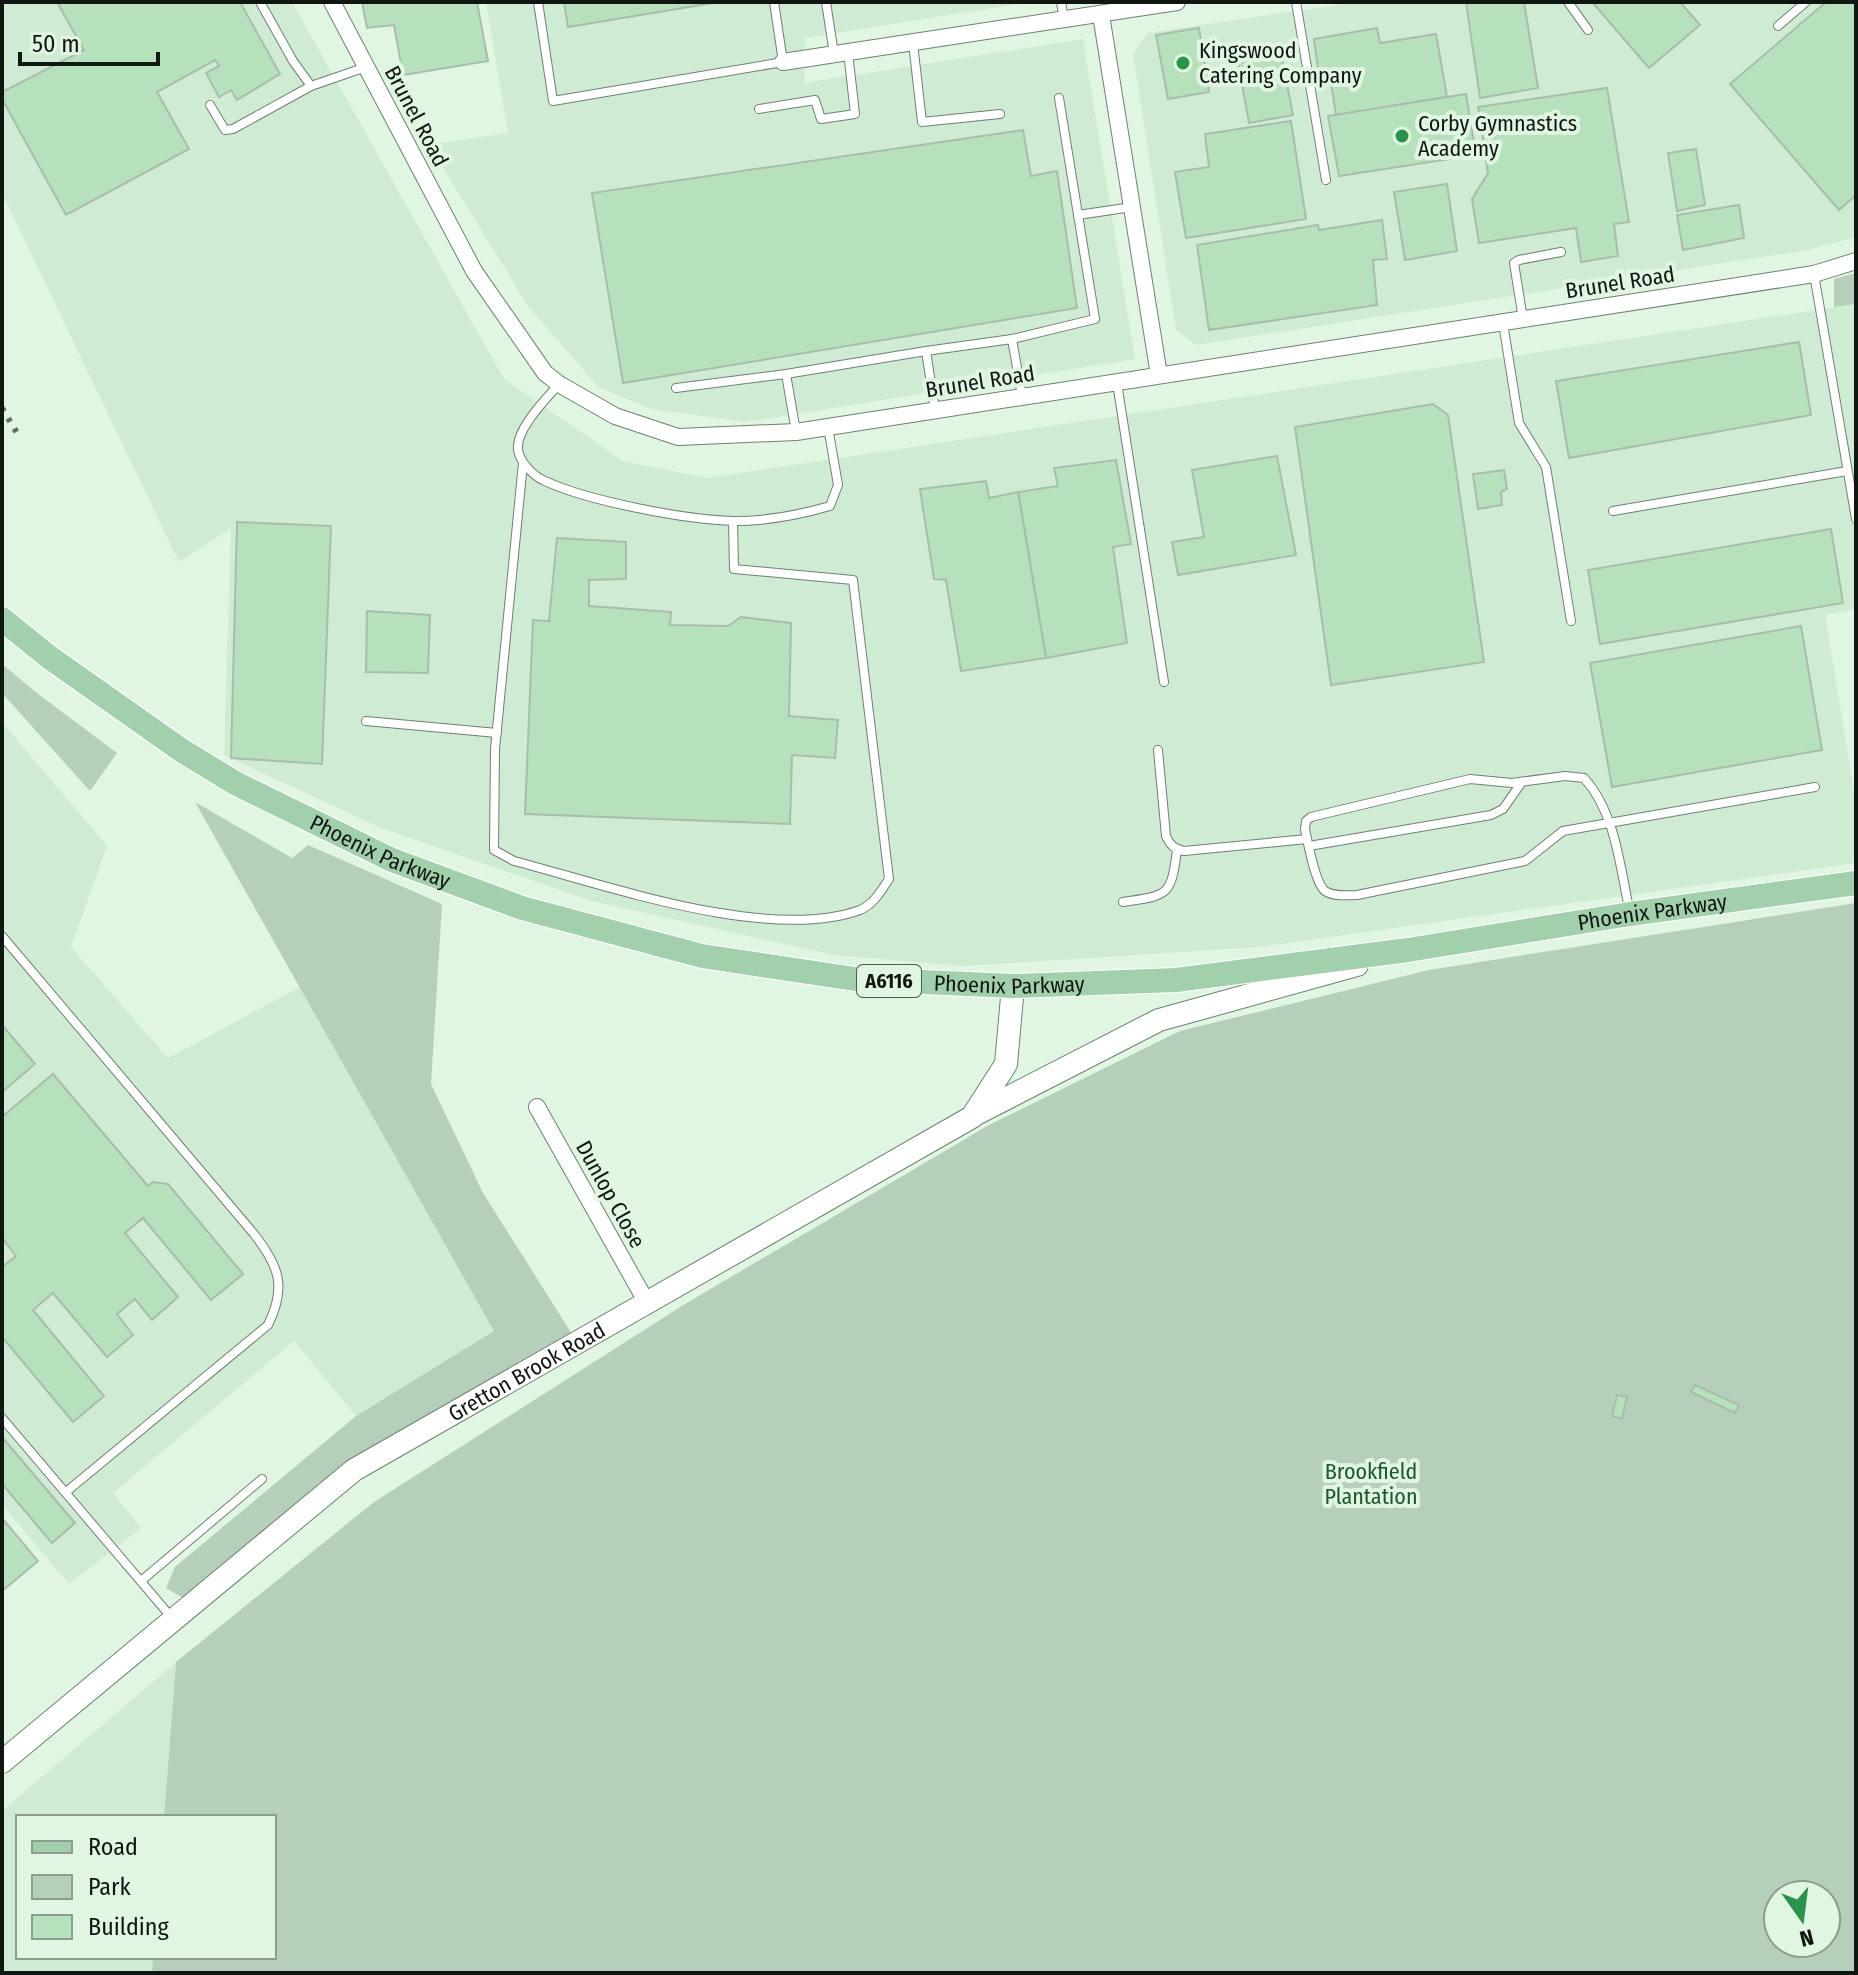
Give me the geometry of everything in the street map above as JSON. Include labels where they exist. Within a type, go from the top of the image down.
[{"type":"main road","name":"Phoenix Parkway","points":[[2,619],[160,737],[235,783],[392,860],[507,903],[702,956],[855,979],[1013,986],[1176,980],[1408,950],[1630,914],[1856,883]]},
{"type":"street","name":"Brunel Road","points":[[332,2],[474,271],[545,373],[615,416],[678,437],[796,432],[1814,274],[1856,261]]},
{"type":"street","points":[[783,62],[1177,2]]},
{"type":"street","points":[[1101,15],[1159,375]]},
{"type":"street","points":[[972,1117],[1159,1020],[1408,950]]},
{"type":"street","name":"Gretton Brook Road","points":[[2,1762],[354,1470],[972,1117],[1006,1064],[1013,986]]},
{"type":"street","name":"Dunlop Close","points":[[537,1107],[647,1303]]},
{"type":"lane","points":[[260,2],[293,61],[311,86]]},
{"type":"lane","points":[[538,2],[553,101],[783,62],[774,2]]},
{"type":"lane","points":[[759,109],[815,100],[821,119],[855,114],[826,2]]},
{"type":"lane","points":[[1061,2],[1064,20]]},
{"type":"lane","points":[[1296,2],[1326,180]]},
{"type":"lane","points":[[1568,2],[1588,30]]},
{"type":"lane","points":[[1778,26],[1806,2]]},
{"type":"lane","points":[[913,43],[922,122],[1000,114]]},
{"type":"lane","points":[[210,105],[225,130],[233,129],[311,86],[366,67]]},
{"type":"lane","points":[[676,388],[1012,339],[1095,319],[1059,98]]},
{"type":"lane","points":[[1078,215],[1132,207]]},
{"type":"lane","points":[[1523,320],[1514,263],[1561,252]]},
{"type":"lane","points":[[1814,274],[1856,519]]},
{"type":"lane","points":[[1503,323],[1519,423],[1546,467],[1571,621]]},
{"type":"lane","points":[[1012,339],[1022,396]]},
{"type":"lane","points":[[926,351],[935,410]]},
{"type":"lane","points":[[786,374],[796,432]]},
{"type":"lane","points":[[1117,383],[1164,682]]},
{"type":"lane","points":[[559,384],[524,427],[517,447],[523,463],[497,733],[494,850],[514,861],[705,912],[806,921],[862,909],[877,898],[889,879],[853,580],[734,569],[733,521]]},
{"type":"lane","points":[[523,463],[542,480],[595,497],[661,512],[733,521],[787,518],[830,506],[838,485],[828,427]]},
{"type":"lane","points":[[1613,511],[1847,471]]},
{"type":"lane","points":[[366,721],[497,733]]},
{"type":"lane","points":[[1158,750],[1166,836],[1170,845],[1184,851],[1308,843],[1491,815],[1503,809],[1522,782]]},
{"type":"lane","points":[[1630,914],[1610,823],[1596,791],[1584,778],[1565,776],[1522,782],[1470,779],[1311,817],[1306,821],[1308,843],[1320,883],[1326,892],[1357,895],[1525,861],[1563,831],[1610,823],[1815,787]]},
{"type":"lane","points":[[1123,902],[1160,896],[1169,888],[1177,850]]},
{"type":"lane","points":[[2,936],[254,1234],[272,1258],[279,1282],[278,1307],[268,1325],[66,1492]]},
{"type":"lane","points":[[2,1418],[174,1621]]},
{"type":"lane","points":[[141,1581],[262,1479]]},
{"type":"shaded area","points":[[2,2],[292,2],[504,379],[623,461],[707,478],[1856,304],[1856,609],[1825,615],[1856,803],[1856,863],[1260,947],[964,966],[834,955],[592,901],[381,828],[224,755],[231,528],[179,562],[2,193]]},
{"type":"shaded area","points":[[486,2],[1030,2],[805,38],[804,83],[1083,39],[1135,359],[746,422],[651,409],[598,387],[528,306],[429,145],[508,133]]},
{"type":"shaded area","points":[[1357,2],[1856,2],[1856,237],[1808,250],[1196,345],[1176,330],[1133,54],[1147,33]]},
{"type":"shaded area","points":[[2,722],[107,846],[71,947],[168,1058],[302,986],[496,1330],[356,1416],[294,1341],[113,1493],[141,1528],[69,1584],[2,1505]]},
{"type":"shaded area","points":[[176,1662],[164,1815],[16,1815],[16,1959],[153,1959],[152,1973],[2,1973],[2,1811]]},
{"type":"green space","points":[[1856,273],[1856,304],[1834,307],[1834,279]]},
{"type":"green space","points":[[2,664],[117,753],[90,791],[2,693]]},
{"type":"green space","points":[[195,802],[292,858],[308,845],[442,904],[431,1084],[483,1193],[572,1334],[515,1369],[386,1439],[183,1598],[166,1588],[175,1567],[356,1416],[494,1331]]},
{"type":"green space","name":"Brookfield Plantation","points":[[1856,903],[1856,1973],[152,1973],[153,1959],[276,1959],[276,1815],[164,1815],[176,1662],[374,1502],[685,1304],[989,1125],[1180,1031],[1429,970]]},
{"type":"building","points":[[57,2],[240,2],[280,74],[237,100],[231,90],[219,97],[206,73],[219,66],[215,60],[157,92],[189,149],[66,215],[2,99],[2,92],[84,50]]},
{"type":"building","points":[[362,2],[477,2],[488,61],[403,75],[394,25],[367,28]]},
{"type":"building","points":[[564,2],[719,2],[568,27]]},
{"type":"building","points":[[1466,2],[1524,2],[1538,88],[1480,98]]},
{"type":"building","points":[[1592,2],[1680,2],[1700,25],[1649,68]]},
{"type":"building","points":[[1826,2],[1856,2],[1856,195],[1839,210],[1730,84]]},
{"type":"building","name":"Kingswood Catering Company","points":[[1199,28],[1209,92],[1168,99],[1156,35]]},
{"type":"building","name":"Corby Gymnastics Academy","points":[[1377,28],[1380,43],[1436,34],[1447,97],[1336,115],[1331,83],[1320,85],[1314,39]]},
{"type":"building","points":[[1280,49],[1293,115],[1249,123],[1237,57]]},
{"type":"building","points":[[1607,88],[1629,222],[1614,224],[1618,256],[1581,262],[1576,228],[1479,243],[1472,199],[1488,173],[1478,107]]},
{"type":"building","name":"Corby Gymnastics Academy","points":[[1466,94],[1476,155],[1339,176],[1328,116]]},
{"type":"building","points":[[1291,121],[1306,219],[1186,238],[1175,172],[1209,167],[1205,134]]},
{"type":"building","points":[[1023,130],[1031,176],[1057,171],[1077,308],[623,383],[592,193]]},
{"type":"building","points":[[1696,149],[1705,205],[1677,211],[1668,153]]},
{"type":"building","points":[[1447,184],[1457,251],[1405,260],[1394,192]]},
{"type":"building","points":[[1739,205],[1744,238],[1683,250],[1677,215]]},
{"type":"building","points":[[1382,220],[1387,259],[1373,260],[1377,305],[1209,330],[1197,245],[1318,225],[1319,230]]},
{"type":"building","points":[[1799,342],[1811,415],[1569,458],[1556,381]]},
{"type":"building","points":[[1433,404],[1448,415],[1484,662],[1331,685],[1295,427]]},
{"type":"building","points":[[1277,456],[1296,555],[1178,575],[1172,542],[1204,537],[1192,470]]},
{"type":"building","points":[[1116,460],[1131,544],[1113,547],[1127,643],[1046,658],[1018,492],[1058,486],[1054,468]]},
{"type":"building","points":[[1504,470],[1507,489],[1501,492],[1502,505],[1478,509],[1473,474]]},
{"type":"building","points":[[986,481],[989,498],[1018,492],[1046,658],[961,671],[946,580],[934,579],[920,489]]},
{"type":"building","points":[[237,522],[331,526],[322,764],[231,758]]},
{"type":"building","points":[[1831,529],[1843,603],[1600,644],[1588,570]]},
{"type":"building","points":[[557,538],[626,542],[626,579],[589,580],[589,606],[671,612],[670,625],[728,626],[741,617],[791,623],[789,716],[838,720],[835,758],[792,755],[790,824],[525,814],[533,620],[549,621]]},
{"type":"building","points":[[367,611],[430,615],[428,673],[366,672]]},
{"type":"building","points":[[1801,626],[1822,750],[1612,787],[1590,663]]},
{"type":"building","points":[[2,1025],[35,1064],[2,1092]]},
{"type":"building","points":[[53,1074],[148,1186],[153,1182],[168,1184],[243,1274],[211,1300],[143,1218],[125,1233],[178,1297],[152,1320],[135,1299],[117,1314],[133,1335],[107,1357],[53,1293],[33,1310],[104,1396],[73,1422],[2,1337],[2,1267],[16,1256],[2,1238],[2,1117]]},
{"type":"building","points":[[1695,1385],[1739,1405],[1735,1413],[1691,1392]]},
{"type":"building","points":[[1617,1395],[1627,1397],[1622,1419],[1612,1416]]},
{"type":"building","points":[[2,1437],[75,1523],[52,1543],[2,1484]]},
{"type":"building","points":[[2,1518],[38,1561],[2,1591]]},
{"type":"railway","points":[[2,408],[17,433]]},
{"type":"place","name":"Kingswood Catering Company","points":[[1183,63]]},
{"type":"place","name":"Corby Gymnastics Academy","points":[[1402,136]]}]
